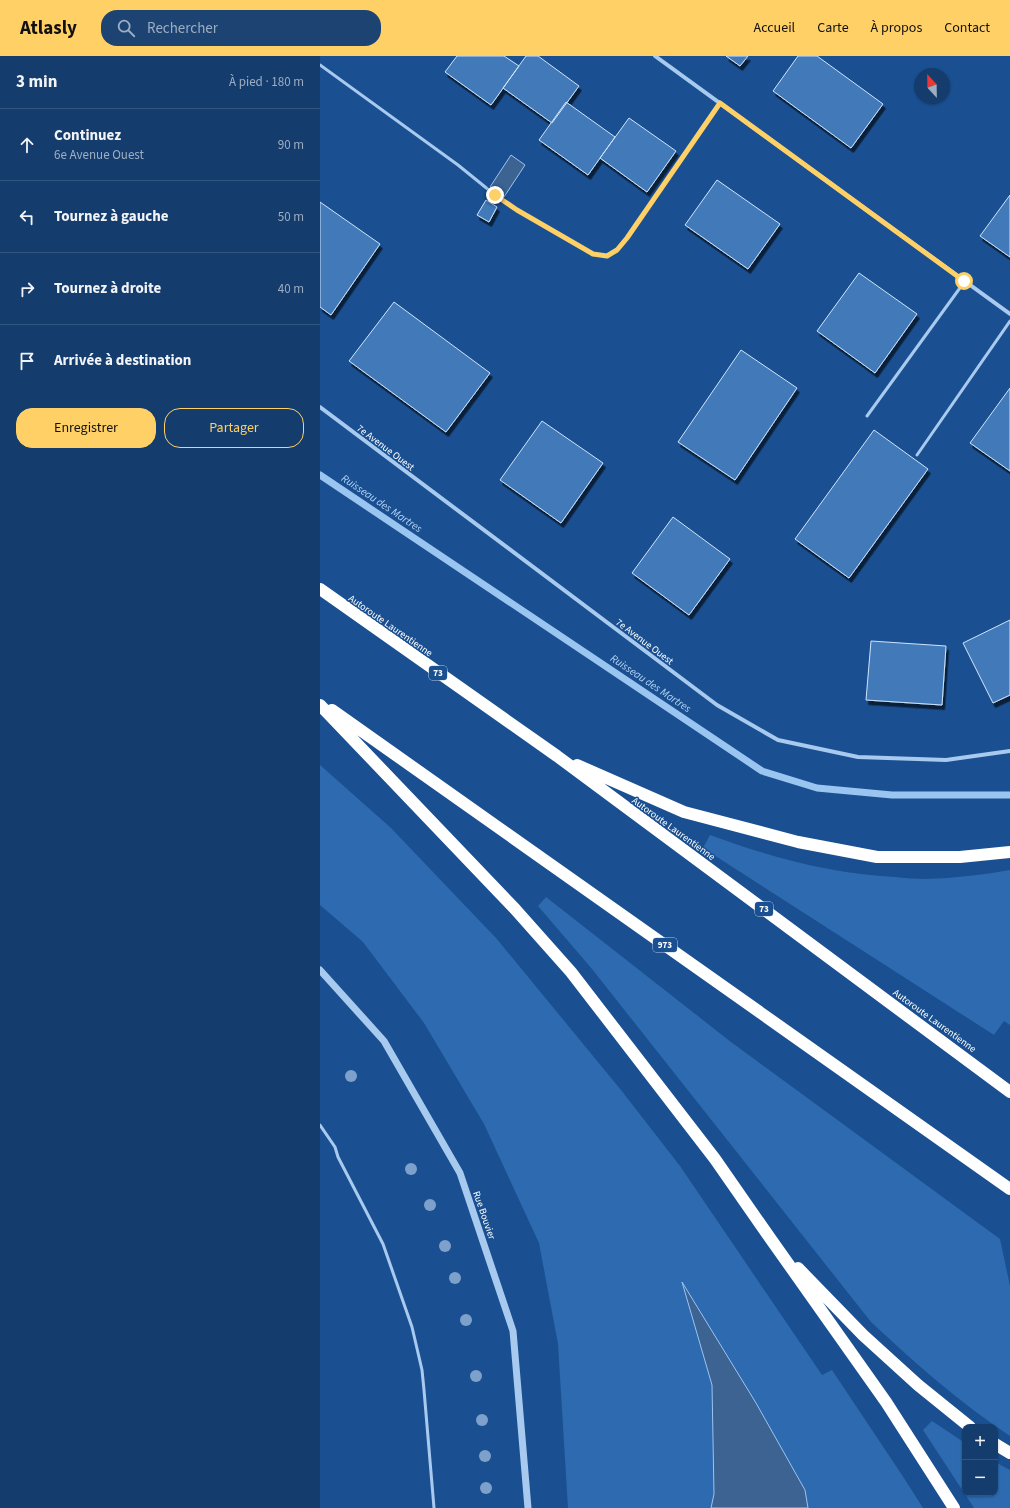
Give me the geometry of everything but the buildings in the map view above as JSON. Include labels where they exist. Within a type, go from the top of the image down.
[{"type":"highway","name":"Autoroute Laurentienne","points":[[320,589],[556,756],[972,1062],[1010,1092]]},
{"type":"highway","name":"973","points":[[320,701],[1010,1190]]},
{"type":"highway","points":[[320,705],[515,908],[571,972],[715,1159],[886,1402],[954,1508]]},
{"type":"highway","points":[[556,756],[684,812],[798,842],[876,857],[960,858],[1010,852]]},
{"type":"highway","points":[[972,1062],[1010,1087]]},
{"type":"highway","points":[[770,1238],[863,1335],[918,1385],[966,1424]]},
{"type":"highway","points":[[998,1446],[1010,1453]]},
{"type":"street","points":[[655,56],[1010,314]]},
{"type":"street","name":"7e Avenue Ouest","points":[[320,407],[717,705],[778,740],[858,757],[946,760],[1010,751]]},
{"type":"street","name":"Rue Bouvier","points":[[320,970],[384,1041],[460,1173],[513,1331],[528,1508]]},
{"type":"lane","points":[[320,65],[458,165],[495,195],[517,210],[593,254],[607,256],[617,250],[627,238],[720,103]]},
{"type":"lane","points":[[867,416],[964,281]]},
{"type":"lane","points":[[917,455],[1010,321]]},
{"type":"lane","points":[[320,1125],[335,1147],[338,1157],[383,1244],[412,1327],[422,1370],[434,1508]]},
{"type":"shaded area","points":[[511,155],[525,165],[504,197],[490,187]]},
{"type":"shaded area","points":[[320,765],[391,828],[496,938],[621,1090],[680,1166],[822,1375],[832,1370],[923,1508],[568,1508],[558,1344],[539,1243],[484,1124],[424,1023],[363,942],[320,905]]},
{"type":"shaded area","points":[[710,835],[801,863],[871,875],[926,879],[968,876],[1010,870],[1010,1025],[1004,1021],[994,1035],[703,848]]},
{"type":"shaded area","points":[[546,897],[731,1042],[1000,1239],[1010,1286],[1010,1436],[998,1428],[998,1424],[991,1423],[938,1382],[871,1322],[592,969],[538,906]]},
{"type":"shaded area","points":[[682,1282],[756,1403],[805,1490],[808,1508],[711,1508],[714,1494],[712,1385]]},
{"type":"shaded area","points":[[932,1421],[962,1441],[962,1490],[923,1430]]},
{"type":"shaded area","points":[[998,1464],[1010,1470],[1010,1508],[974,1508],[966,1496],[998,1496]]},
{"type":"waterway","name":"Ruisseau des Martres","points":[[320,475],[762,771],[817,788],[892,795],[1010,795]]},
{"type":"route","points":[[495,195],[517,210],[593,254],[607,256],[617,250],[627,238],[720,103],[964,281]]}]
